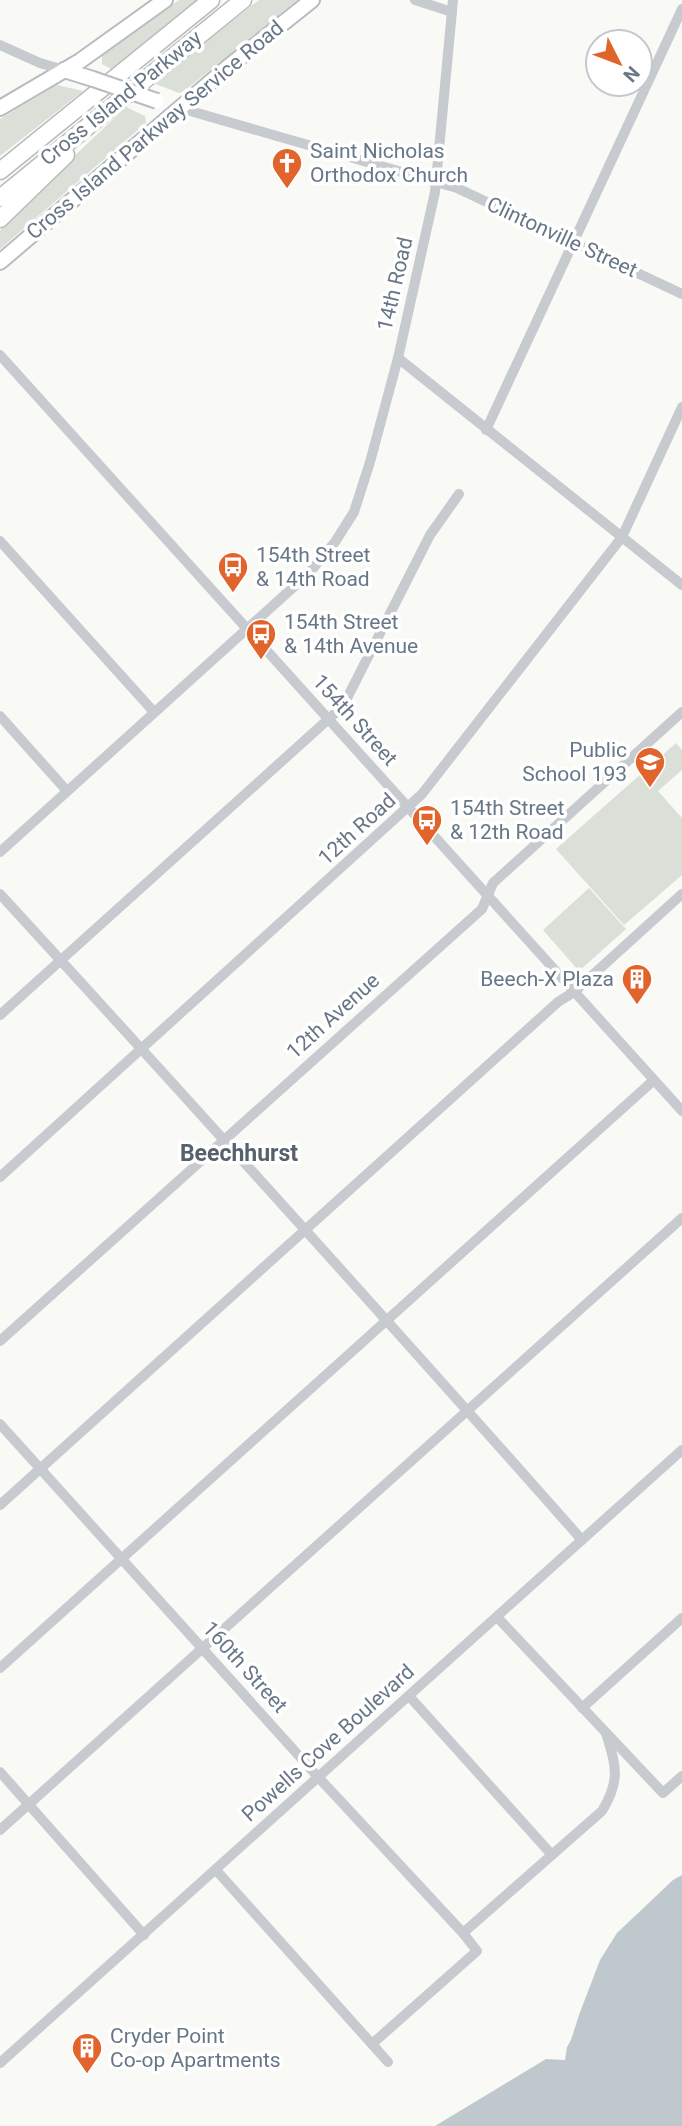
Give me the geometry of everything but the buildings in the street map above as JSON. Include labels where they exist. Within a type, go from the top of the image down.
[{"type":"highway","name":"Cross Island Parkway","points":[[0,171],[211,0]]},
{"type":"highway","name":"Cross Island Parkway","points":[[0,198],[243,0]]},
{"type":"highway","points":[[0,219],[149,75]]},
{"type":"main road","points":[[0,108],[64,70],[165,0]]},
{"type":"main road","name":"Cross Island Parkway Service Road","points":[[0,262],[180,108],[312,0]]},
{"type":"main road","name":"Clintonville Street","points":[[64,70],[180,108]]},
{"type":"street","points":[[415,0],[452,6]]},
{"type":"street","name":"14th Road","points":[[0,852],[320,562],[354,512],[398,358],[436,181],[452,6]]},
{"type":"street","points":[[486,430],[682,9]]},
{"type":"street","name":"Clintonville Street","points":[[0,46],[64,70]]},
{"type":"street","name":"Clintonville Street","points":[[180,108],[457,188],[682,294]]},
{"type":"street","name":"154th Street","points":[[0,355],[682,1111]]},
{"type":"street","points":[[398,358],[682,585]]},
{"type":"street","name":"12th Road","points":[[0,1177],[422,794],[622,537],[682,407]]},
{"type":"street","points":[[0,1015],[343,706],[430,535],[459,494]]},
{"type":"street","points":[[0,541],[154,712]]},
{"type":"street","name":"12th Avenue","points":[[0,1341],[482,909],[493,883],[682,712]]},
{"type":"street","points":[[0,716],[67,791]]},
{"type":"street","points":[[0,894],[387,1320],[582,1540]]},
{"type":"street","points":[[0,1505],[558,1002],[574,992],[682,894]]},
{"type":"street","points":[[0,1668],[654,1080]]},
{"type":"street","points":[[0,1830],[682,1218]]},
{"type":"street","name":"160th Street","points":[[0,1424],[463,1933]]},
{"type":"street","name":"Powells Cove Boulevard","points":[[0,2063],[682,1450]]},
{"type":"street","points":[[497,1617],[663,1793],[682,1776]]},
{"type":"street","points":[[582,1708],[682,1618]]},
{"type":"street","points":[[409,1696],[552,1855]]},
{"type":"street","points":[[372,2044],[477,1951],[463,1933],[602,1811],[611,1796],[617,1777],[606,1733]]},
{"type":"street","points":[[0,1772],[144,1935]]},
{"type":"street","points":[[216,1870],[388,2062]]},
{"type":"shaded area","points":[[179,0],[197,0],[111,69],[102,64],[102,56]]},
{"type":"shaded area","points":[[259,0],[297,0],[184,91],[179,93],[153,83]]},
{"type":"shaded area","points":[[57,85],[83,91],[0,156],[0,119]]},
{"type":"shaded area","points":[[126,107],[145,116],[146,123],[0,249],[0,231],[10,217]]},
{"type":"shaded area","name":"Public School 193","points":[[676,743],[682,750],[682,770],[658,791],[682,818],[682,875],[624,925],[556,849]]},
{"type":"shaded area","points":[[589,888],[626,929],[579,971],[543,930]]},
{"type":"shaded area","points":[[682,1875],[682,2126],[435,2126],[546,2059],[565,2060],[567,2047],[600,1960],[617,1933],[673,1880]]},
{"type":"place","name":"Saint Nicholas Orthodox Church","points":[[287,190]]},
{"type":"place","name":"154th Street & 14th Road","points":[[233,594]]},
{"type":"place","name":"154th Street & 14th Avenue","points":[[261,661]]},
{"type":"place","name":"Public School 193","points":[[650,789]]},
{"type":"place","name":"154th Street & 12th Road","points":[[427,847]]},
{"type":"place","name":"Beech-X Plaza","points":[[637,1006]]},
{"type":"place","name":"Cryder Point Co-op Apartments","points":[[87,2075]]},
{"type":"district","name":"Beechhurst","points":[[239,1153]]}]
